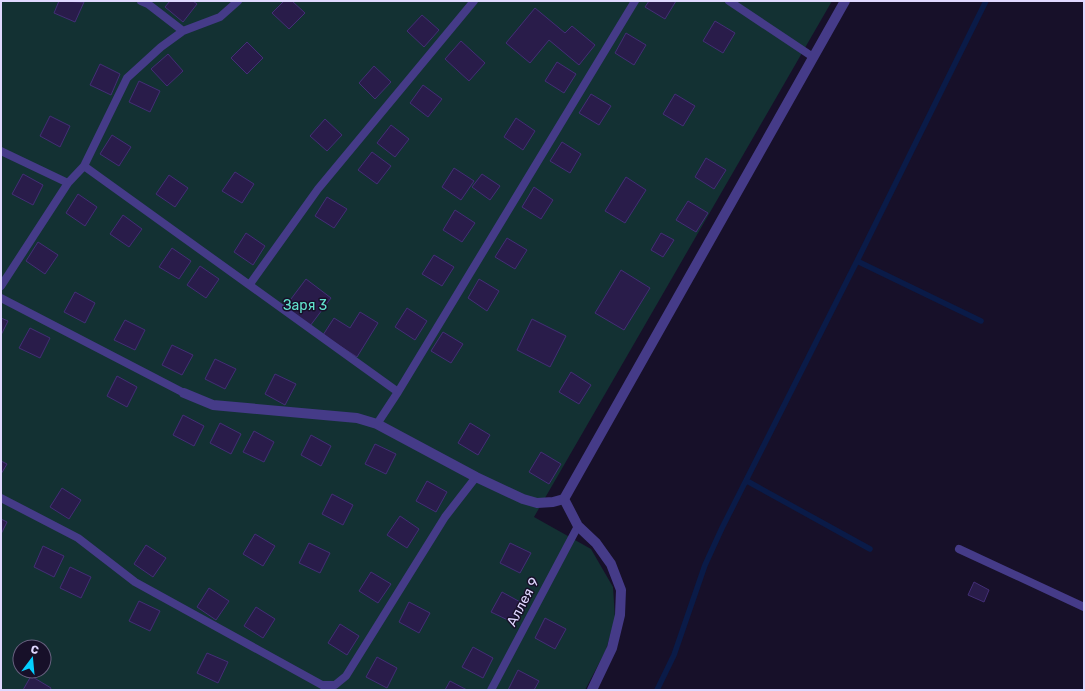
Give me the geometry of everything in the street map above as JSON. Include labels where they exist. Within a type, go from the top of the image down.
[{"type":"street","points":[[184,393],[213,405],[357,418],[377,424],[476,477],[523,498],[537,503],[553,502],[564,499],[845,1]]},
{"type":"street","points":[[564,499],[578,526],[596,543],[611,564],[621,590],[620,615],[612,648],[592,690]]},
{"type":"lane","points":[[141,1],[148,4],[183,31]]},
{"type":"lane","points":[[1,286],[68,183],[84,166],[127,78],[161,47],[183,31],[220,17],[238,1]]},
{"type":"lane","points":[[250,284],[318,189],[474,1]]},
{"type":"lane","points":[[377,424],[398,392],[634,1]]},
{"type":"lane","points":[[729,1],[813,57]]},
{"type":"lane","points":[[1,151],[68,183]]},
{"type":"lane","points":[[84,166],[398,392]]},
{"type":"lane","points":[[1,298],[184,393]]},
{"type":"lane","points":[[1,498],[78,538],[135,582],[322,685],[335,685],[346,676],[444,517],[476,477]]},
{"type":"lane","name":"Аллея 9","points":[[491,690],[578,526]]},
{"type":"lane","points":[[959,549],[1084,607]]},
{"type":"green space","name":"Заря 3","points":[[1,1],[832,1],[534,517],[591,549],[613,587],[615,618],[606,650],[585,690],[1,690]]},
{"type":"building","points":[[59,1],[84,2],[75,22],[54,13]]},
{"type":"building","points":[[170,1],[193,1],[197,4],[183,22],[165,7]]},
{"type":"building","points":[[284,1],[292,1],[305,13],[289,29],[272,13]]},
{"type":"building","points":[[649,1],[676,1],[665,19],[645,7]]},
{"type":"building","points":[[535,8],[565,33],[572,26],[595,45],[579,65],[549,40],[530,63],[506,43]]},
{"type":"building","points":[[422,15],[439,30],[424,47],[407,31]]},
{"type":"building","points":[[715,21],[735,33],[723,53],[703,41]]},
{"type":"building","points":[[626,33],[646,45],[634,65],[615,53]]},
{"type":"building","points":[[461,41],[485,63],[469,81],[445,59]]},
{"type":"building","points":[[247,42],[263,58],[247,74],[231,58]]},
{"type":"building","points":[[168,54],[183,71],[167,86],[151,69]]},
{"type":"building","points":[[557,62],[576,74],[564,93],[545,81]]},
{"type":"building","points":[[100,64],[120,74],[111,95],[90,85]]},
{"type":"building","points":[[374,66],[391,82],[375,99],[359,83]]},
{"type":"building","points":[[139,81],[160,91],[150,112],[129,102]]},
{"type":"building","points":[[423,85],[442,99],[428,117],[410,103]]},
{"type":"building","points":[[591,94],[611,106],[599,125],[579,113]]},
{"type":"building","points":[[675,94],[695,106],[683,126],[663,114]]},
{"type":"building","points":[[50,116],[70,126],[60,147],[40,136]]},
{"type":"building","points":[[516,118],[535,131],[523,150],[504,137]]},
{"type":"building","points":[[325,119],[342,135],[327,151],[310,136]]},
{"type":"building","points":[[391,125],[409,139],[395,157],[377,143]]},
{"type":"building","points":[[112,135],[131,147],[119,166],[100,154]]},
{"type":"building","points":[[562,142],[581,154],[570,173],[550,161]]},
{"type":"building","points":[[372,152],[391,166],[377,184],[358,170]]},
{"type":"building","points":[[706,158],[726,170],[714,189],[695,177]]},
{"type":"building","points":[[454,168],[474,181],[461,200],[442,187]]},
{"type":"building","points":[[235,172],[254,184],[242,203],[222,191]]},
{"type":"building","points":[[23,174],[43,185],[33,205],[12,194]]},
{"type":"building","points":[[482,174],[500,186],[490,200],[472,187]]},
{"type":"building","points":[[169,175],[188,188],[175,207],[156,194]]},
{"type":"building","points":[[626,177],[646,190],[625,223],[605,211]]},
{"type":"building","points":[[534,187],[553,200],[541,219],[522,207]]},
{"type":"building","points":[[78,194],[97,207],[85,226],[66,213]]},
{"type":"building","points":[[327,197],[347,209],[334,228],[315,216]]},
{"type":"building","points":[[688,201],[708,213],[696,232],[676,220]]},
{"type":"building","points":[[455,210],[475,223],[462,242],[443,230]]},
{"type":"building","points":[[123,215],[142,229],[129,247],[110,234]]},
{"type":"building","points":[[246,233],[265,246],[253,265],[234,252]]},
{"type":"building","points":[[661,233],[674,240],[663,257],[651,250]]},
{"type":"building","points":[[507,238],[527,250],[515,269],[495,257]]},
{"type":"building","points":[[38,242],[58,255],[45,274],[26,261]]},
{"type":"building","points":[[172,248],[191,261],[179,279],[159,267]]},
{"type":"building","points":[[434,255],[454,267],[442,286],[422,274]]},
{"type":"building","points":[[200,266],[219,279],[206,298],[187,285]]},
{"type":"building","points":[[621,270],[650,288],[624,330],[595,313]]},
{"type":"building","points":[[306,279],[331,298],[310,326],[285,307]]},
{"type":"building","points":[[479,279],[499,291],[487,311],[468,298]]},
{"type":"building","points":[[75,292],[95,303],[85,323],[64,312]]},
{"type":"building","points":[[407,308],[427,321],[415,340],[395,327]]},
{"type":"building","points":[[360,312],[378,323],[357,357],[323,335],[334,318],[350,328]]},
{"type":"building","points":[[1,318],[8,321],[1,335]]},
{"type":"building","points":[[532,319],[566,336],[550,367],[517,350]]},
{"type":"building","points":[[125,320],[145,330],[135,350],[114,340]]},
{"type":"building","points":[[30,328],[50,338],[40,358],[19,348]]},
{"type":"building","points":[[443,332],[463,344],[451,363],[431,351]]},
{"type":"building","points":[[172,345],[193,355],[182,375],[162,365]]},
{"type":"building","points":[[215,359],[236,369],[225,389],[205,379]]},
{"type":"building","points":[[571,372],[591,385],[579,404],[559,392]]},
{"type":"building","points":[[275,374],[296,384],[285,405],[265,394]]},
{"type":"building","points":[[117,376],[137,387],[127,407],[107,396]]},
{"type":"building","points":[[183,415],[204,426],[194,446],[173,435]]},
{"type":"building","points":[[220,423],[241,434],[231,454],[210,443]]},
{"type":"building","points":[[470,423],[490,435],[478,455],[458,443]]},
{"type":"building","points":[[254,431],[274,442],[264,462],[243,452]]},
{"type":"building","points":[[311,435],[331,446],[321,466],[301,455]]},
{"type":"building","points":[[375,444],[396,454],[386,474],[365,464]]},
{"type":"building","points":[[541,452],[561,464],[549,484],[529,472]]},
{"type":"building","points":[[1,461],[7,464],[1,474]]},
{"type":"building","points":[[427,481],[447,492],[436,512],[416,501]]},
{"type":"building","points":[[62,488],[81,500],[69,519],[50,507]]},
{"type":"building","points":[[332,494],[353,505],[343,525],[322,514]]},
{"type":"building","points":[[400,516],[419,529],[407,548],[387,535]]},
{"type":"building","points":[[1,519],[7,522],[1,534]]},
{"type":"building","points":[[255,534],[275,546],[263,566],[243,554]]},
{"type":"building","points":[[309,543],[330,553],[320,573],[299,563]]},
{"type":"building","points":[[510,543],[531,553],[520,573],[500,563]]},
{"type":"building","points":[[146,545],[166,558],[153,577],[134,564]]},
{"type":"building","points":[[43,546],[64,556],[54,577],[34,567]]},
{"type":"building","points":[[70,567],[91,577],[81,598],[60,588]]},
{"type":"building","points":[[371,572],[391,584],[378,603],[359,591]]},
{"type":"building","points":[[974,582],[989,590],[984,602],[968,595]]},
{"type":"building","points":[[209,588],[229,601],[216,620],[197,607]]},
{"type":"building","points":[[502,592],[522,603],[512,622],[491,612]]},
{"type":"building","points":[[139,601],[160,611],[150,631],[129,621]]},
{"type":"building","points":[[409,602],[430,613],[419,633],[399,622]]},
{"type":"building","points":[[256,607],[275,619],[263,638],[244,626]]},
{"type":"building","points":[[545,618],[566,629],[555,649],[535,638]]},
{"type":"building","points":[[340,624],[359,636],[347,655],[328,643]]},
{"type":"building","points":[[473,647],[493,658],[483,678],[462,667]]},
{"type":"building","points":[[207,653],[228,662],[218,683],[197,673]]},
{"type":"building","points":[[377,657],[397,668],[387,688],[366,677]]},
{"type":"building","points":[[518,670],[539,681],[534,690],[508,690]]},
{"type":"building","points":[[29,679],[36,679],[51,688],[50,690],[23,690]]},
{"type":"building","points":[[450,681],[467,690],[445,690]]},
{"type":"waterway","points":[[657,690],[674,655],[705,565],[722,528],[986,1]]},
{"type":"waterway","points":[[857,261],[981,321]]},
{"type":"waterway","points":[[747,481],[870,549]]}]
